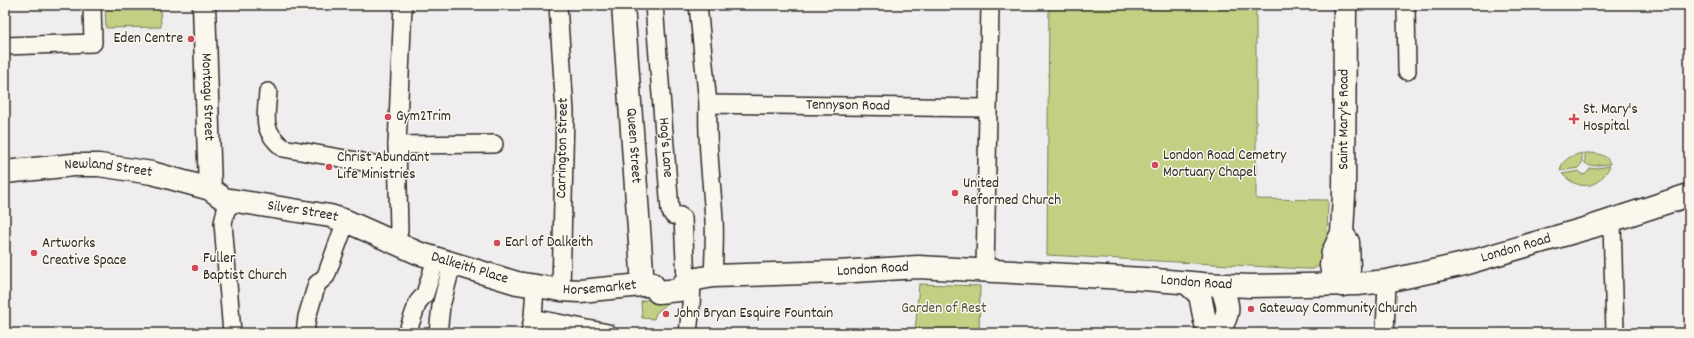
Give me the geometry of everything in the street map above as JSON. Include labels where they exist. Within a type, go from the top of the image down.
[{"type":"main road","name":"Montagu Street","points":[[204,5],[210,182]]},
{"type":"main road","name":"Queen Street","points":[[623,5],[647,285]]},
{"type":"main road","name":"Saint Mary's Road","points":[[1342,285],[1332,270],[1331,265],[1333,252],[1342,233],[1344,195],[1345,5]]},
{"type":"main road","name":"Newland Street","points":[[5,172],[73,165],[99,165],[210,182]]},
{"type":"main road","name":"Silver Street","points":[[210,182],[224,199],[330,216],[346,221],[394,242]]},
{"type":"main road","name":"London Road","points":[[697,279],[918,267],[1144,279],[1221,285],[1342,285],[1387,281],[1460,265],[1612,220],[1689,195]]},
{"type":"main road","name":"Dalkeith Place","points":[[394,242],[444,261],[517,283],[548,288]]},
{"type":"main road","name":"Horsemarket","points":[[548,288],[580,291],[647,285],[658,292],[679,290],[697,279]]},
{"type":"main road","points":[[1186,283],[1200,295],[1205,321],[1213,332]]},
{"type":"main road","points":[[1213,332],[1212,311],[1221,285]]},
{"type":"main road","points":[[1213,332],[1227,317],[1228,308],[1221,285]]},
{"type":"main road","points":[[1228,308],[1239,296],[1246,293],[1250,286]]},
{"type":"street","points":[[5,46],[93,43],[92,5]]},
{"type":"street","points":[[394,242],[399,231],[397,144],[403,5]]},
{"type":"street","name":"Carrington Street","points":[[548,288],[565,112],[558,5]]},
{"type":"street","name":"Hog's Lane","points":[[654,5],[670,210],[673,215],[683,218],[697,279]]},
{"type":"street","points":[[688,333],[691,306],[697,279],[714,221],[709,158],[708,104],[698,5]]},
{"type":"street","points":[[985,271],[990,5]]},
{"type":"street","points":[[1406,5],[1407,72]]},
{"type":"street","points":[[268,92],[266,124],[272,138],[283,148],[397,168]]},
{"type":"street","name":"Tennyson Road","points":[[708,104],[987,108]]},
{"type":"street","points":[[397,144],[494,144]]},
{"type":"street","points":[[232,333],[222,223],[226,210],[234,201]]},
{"type":"street","points":[[1612,220],[1615,333]]},
{"type":"street","points":[[305,333],[306,317],[317,284],[326,276],[346,221]]},
{"type":"street","points":[[407,333],[418,302],[444,261]]},
{"type":"street","points":[[438,333],[442,306],[444,261]]},
{"type":"street","points":[[1385,333],[1387,281]]},
{"type":"street","points":[[548,288],[531,326],[608,333]]},
{"type":"green space","points":[[105,5],[160,5],[161,27],[106,28]]},
{"type":"green space","points":[[1049,5],[1256,5],[1256,199],[1328,200],[1327,242],[1321,265],[1313,269],[1306,269],[1047,255]]},
{"type":"green space","points":[[1582,153],[1582,163],[1578,168],[1560,171],[1565,161],[1574,155]]},
{"type":"green space","points":[[1585,153],[1603,156],[1610,164],[1590,166],[1585,163]]},
{"type":"green space","points":[[1610,166],[1600,180],[1594,184],[1588,185],[1575,183],[1568,180],[1562,174],[1579,171],[1583,175],[1590,169]]},
{"type":"green space","name":"Garden of Rest","points":[[919,284],[980,286],[979,333],[915,333]]},
{"type":"green space","points":[[667,296],[667,304],[656,313],[654,319],[642,318],[641,301]]},
{"type":"place","name":"Eden Centre","points":[[191,39]]},
{"type":"place","name":"Gym2Trim","points":[[388,117]]},
{"type":"place","name":"St. Mary's Hospital","points":[[1574,119]]},
{"type":"place","name":"London Road Cemetry Mortuary Chapel","points":[[1155,165]]},
{"type":"place","name":"Christ Abundant Life Ministries","points":[[329,167]]},
{"type":"place","name":"United Reformed Church","points":[[955,193]]},
{"type":"place","name":"Earl of Dalkeith","points":[[497,243]]},
{"type":"place","name":"Artworks Creative Space","points":[[34,253]]},
{"type":"place","name":"Fuller Baptist Church","points":[[195,268]]},
{"type":"place","name":"Gateway Community Church","points":[[1251,309]]},
{"type":"place","name":"John Bryan Esquire Fountain","points":[[666,314]]}]
